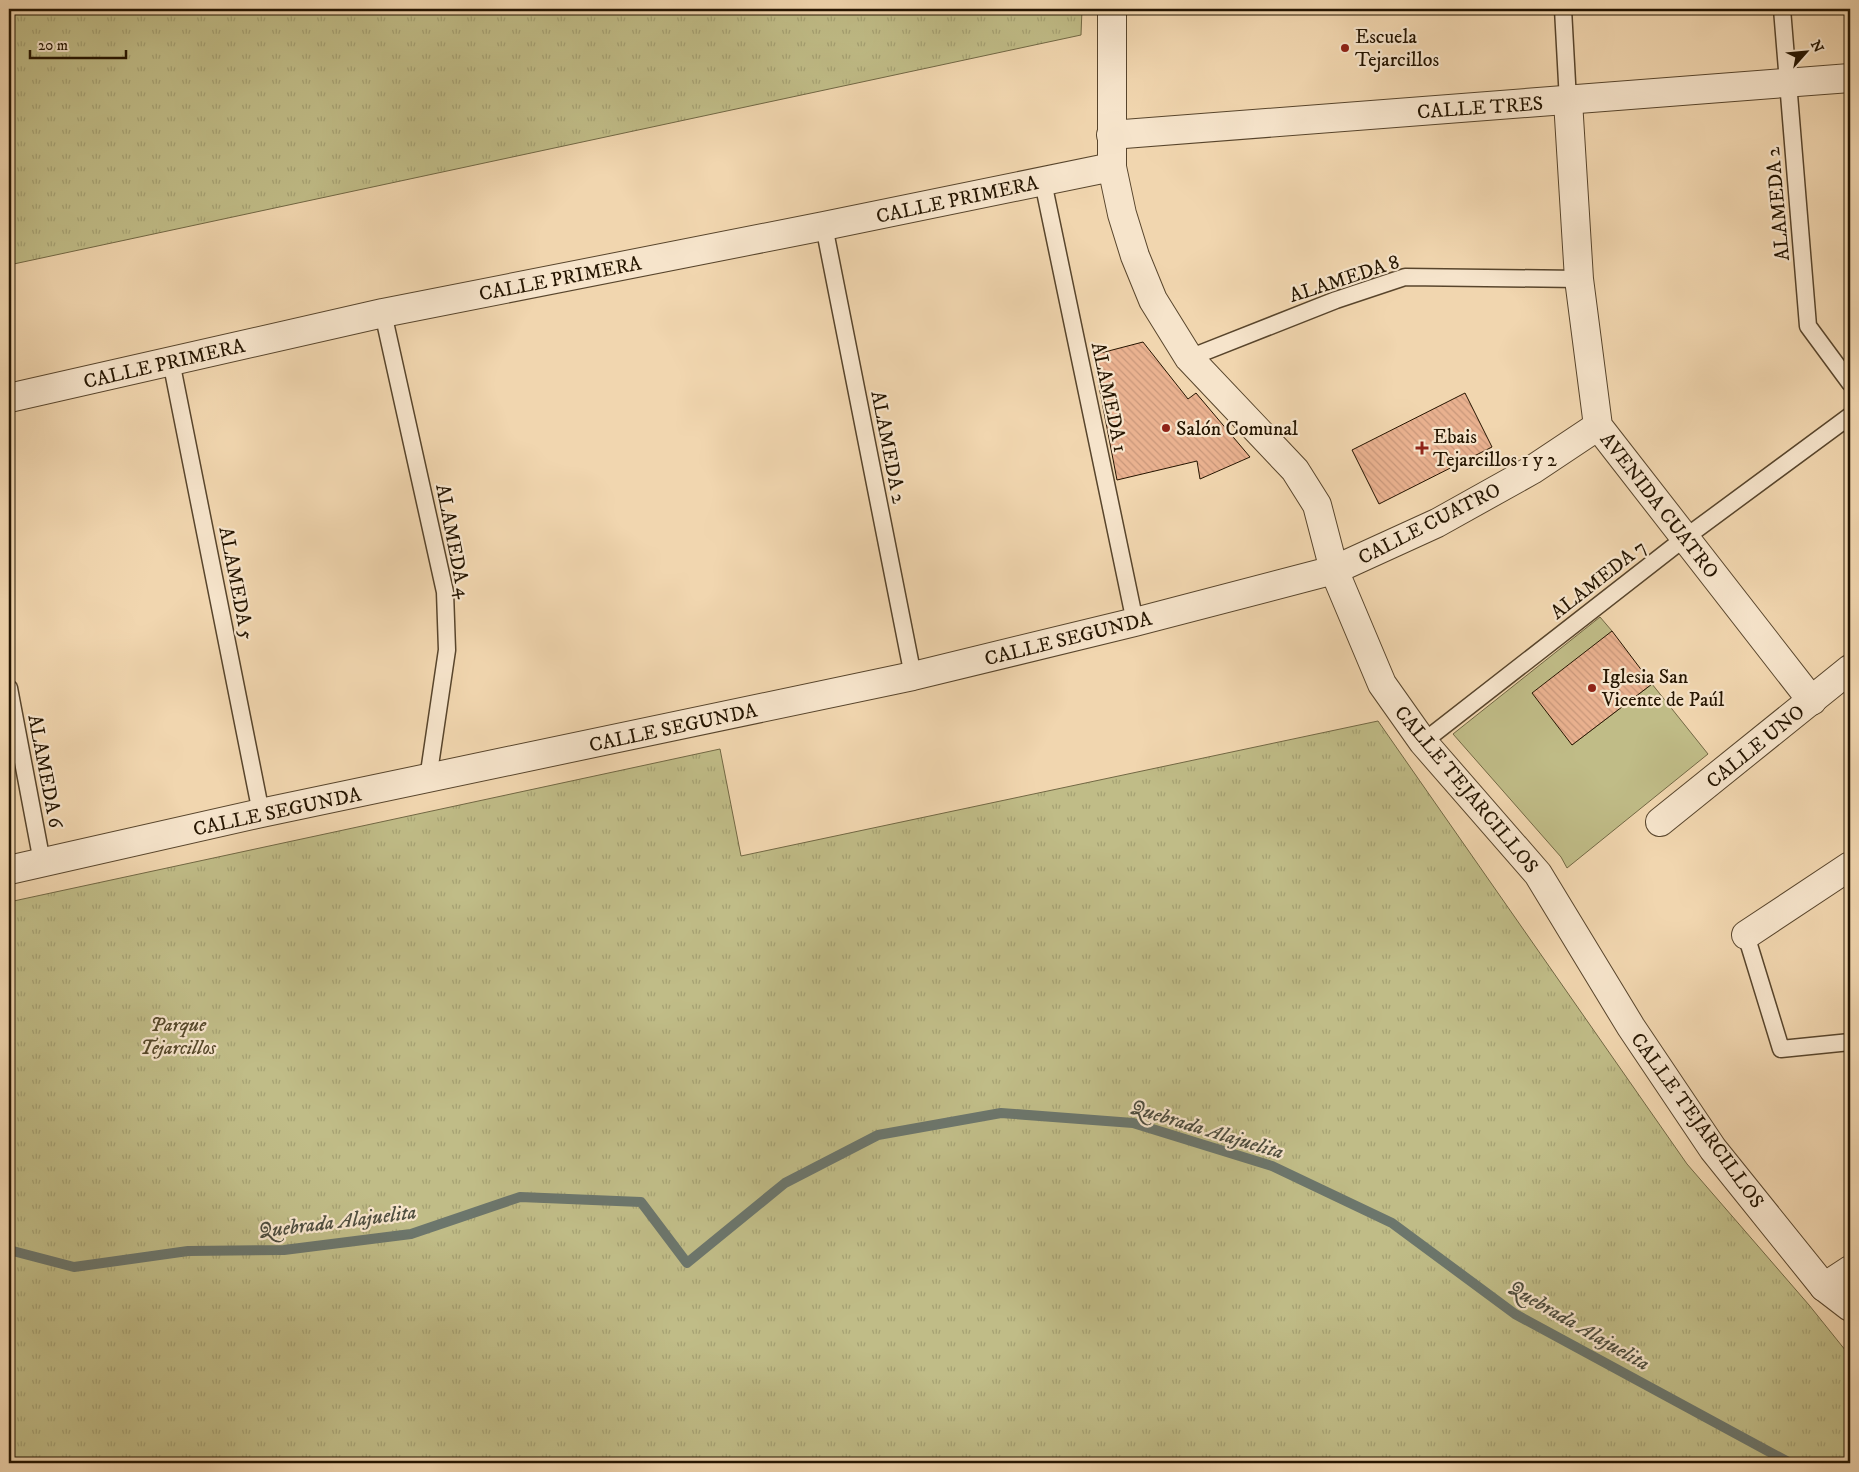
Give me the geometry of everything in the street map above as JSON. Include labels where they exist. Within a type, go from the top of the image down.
[{"type":"street","name":"CALLE TEJARCILLOS","points":[[1112,9],[1112,167],[1122,214],[1135,256],[1153,300],[1190,358],[1295,470],[1316,505],[1334,570],[1382,684],[1423,742],[1538,874],[1630,1027],[1713,1149],[1824,1287],[1850,1307]]},
{"type":"street","name":"CALLE TRES","points":[[1111,135],[1850,78]]},
{"type":"street","name":"AVENIDA CUATRO","points":[[1568,100],[1579,279],[1598,426],[1812,701]]},
{"type":"street","name":"CALLE PRIMERA","points":[[9,398],[384,313],[1112,167]]},
{"type":"street","name":"CALLE CUATRO","points":[[1334,570],[1438,523],[1532,470],[1598,426]]},
{"type":"street","name":"CALLE SEGUNDA","points":[[9,870],[261,813],[428,780],[913,676],[1135,622],[1334,570]]},
{"type":"street","name":"CALLE UNO","points":[[1660,822],[1812,701],[1850,668]]},
{"type":"street","points":[[1746,934],[1850,866]]},
{"type":"street","points":[[1824,1287],[1850,1270]]},
{"type":"lane","points":[[1562,9],[1568,100]]},
{"type":"lane","name":"ALAMEDA 2","points":[[1782,9],[1808,326],[1850,382]]},
{"type":"lane","name":"ALAMEDA 1","points":[[1043,182],[1135,622]]},
{"type":"lane","name":"ALAMEDA 2","points":[[824,226],[913,676]]},
{"type":"lane","name":"ALAMEDA 8","points":[[1190,358],[1336,300],[1405,277],[1579,279]]},
{"type":"lane","name":"ALAMEDA 4","points":[[384,313],[445,592],[447,650],[428,780]]},
{"type":"lane","name":"ALAMEDA 5","points":[[171,361],[261,813]]},
{"type":"lane","name":"ALAMEDA 7","points":[[1423,742],[1686,537],[1850,416]]},
{"type":"lane","name":"ALAMEDA 6","points":[[9,688],[42,862]]},
{"type":"lane","points":[[1746,934],[1781,1049],[1850,1042]]},
{"type":"green space","points":[[9,9],[1082,9],[1081,35],[9,265]]},
{"type":"green space","points":[[1600,617],[1612,631],[1572,745],[1652,684],[1708,754],[1567,868],[1561,857],[1453,734]]},
{"type":"green space","name":"Parque Tejarcillos","points":[[1378,721],[1687,1164],[1809,1305],[1850,1356],[1850,1463],[9,1463],[9,902],[720,749],[741,856]]},
{"type":"building","name":"Salón Comunal","points":[[1143,342],[1188,399],[1196,393],[1250,457],[1200,479],[1197,461],[1117,480],[1093,355]]},
{"type":"building","name":"Ebais Tejarcillos 1 y 2","points":[[1465,393],[1492,447],[1379,504],[1352,450]]},
{"type":"building","name":"Iglesia San Vicente de Paúl","points":[[1612,631],[1652,684],[1572,745],[1532,693]]},
{"type":"waterway","name":"Quebrada Alajuelita","points":[[9,1250],[74,1267],[188,1251],[284,1250],[411,1234],[520,1197],[641,1202],[687,1263],[785,1183],[878,1135],[1001,1113],[1133,1123],[1272,1166],[1392,1223],[1515,1314],[1790,1463]]},
{"type":"place","name":"Escuela Tejarcillos","points":[[1345,48]]},
{"type":"place","name":"Salón Comunal","points":[[1166,428]]},
{"type":"place","name":"Ebais Tejarcillos 1 y 2","points":[[1422,448]]},
{"type":"place","name":"Iglesia San Vicente de Paúl","points":[[1592,688]]}]
